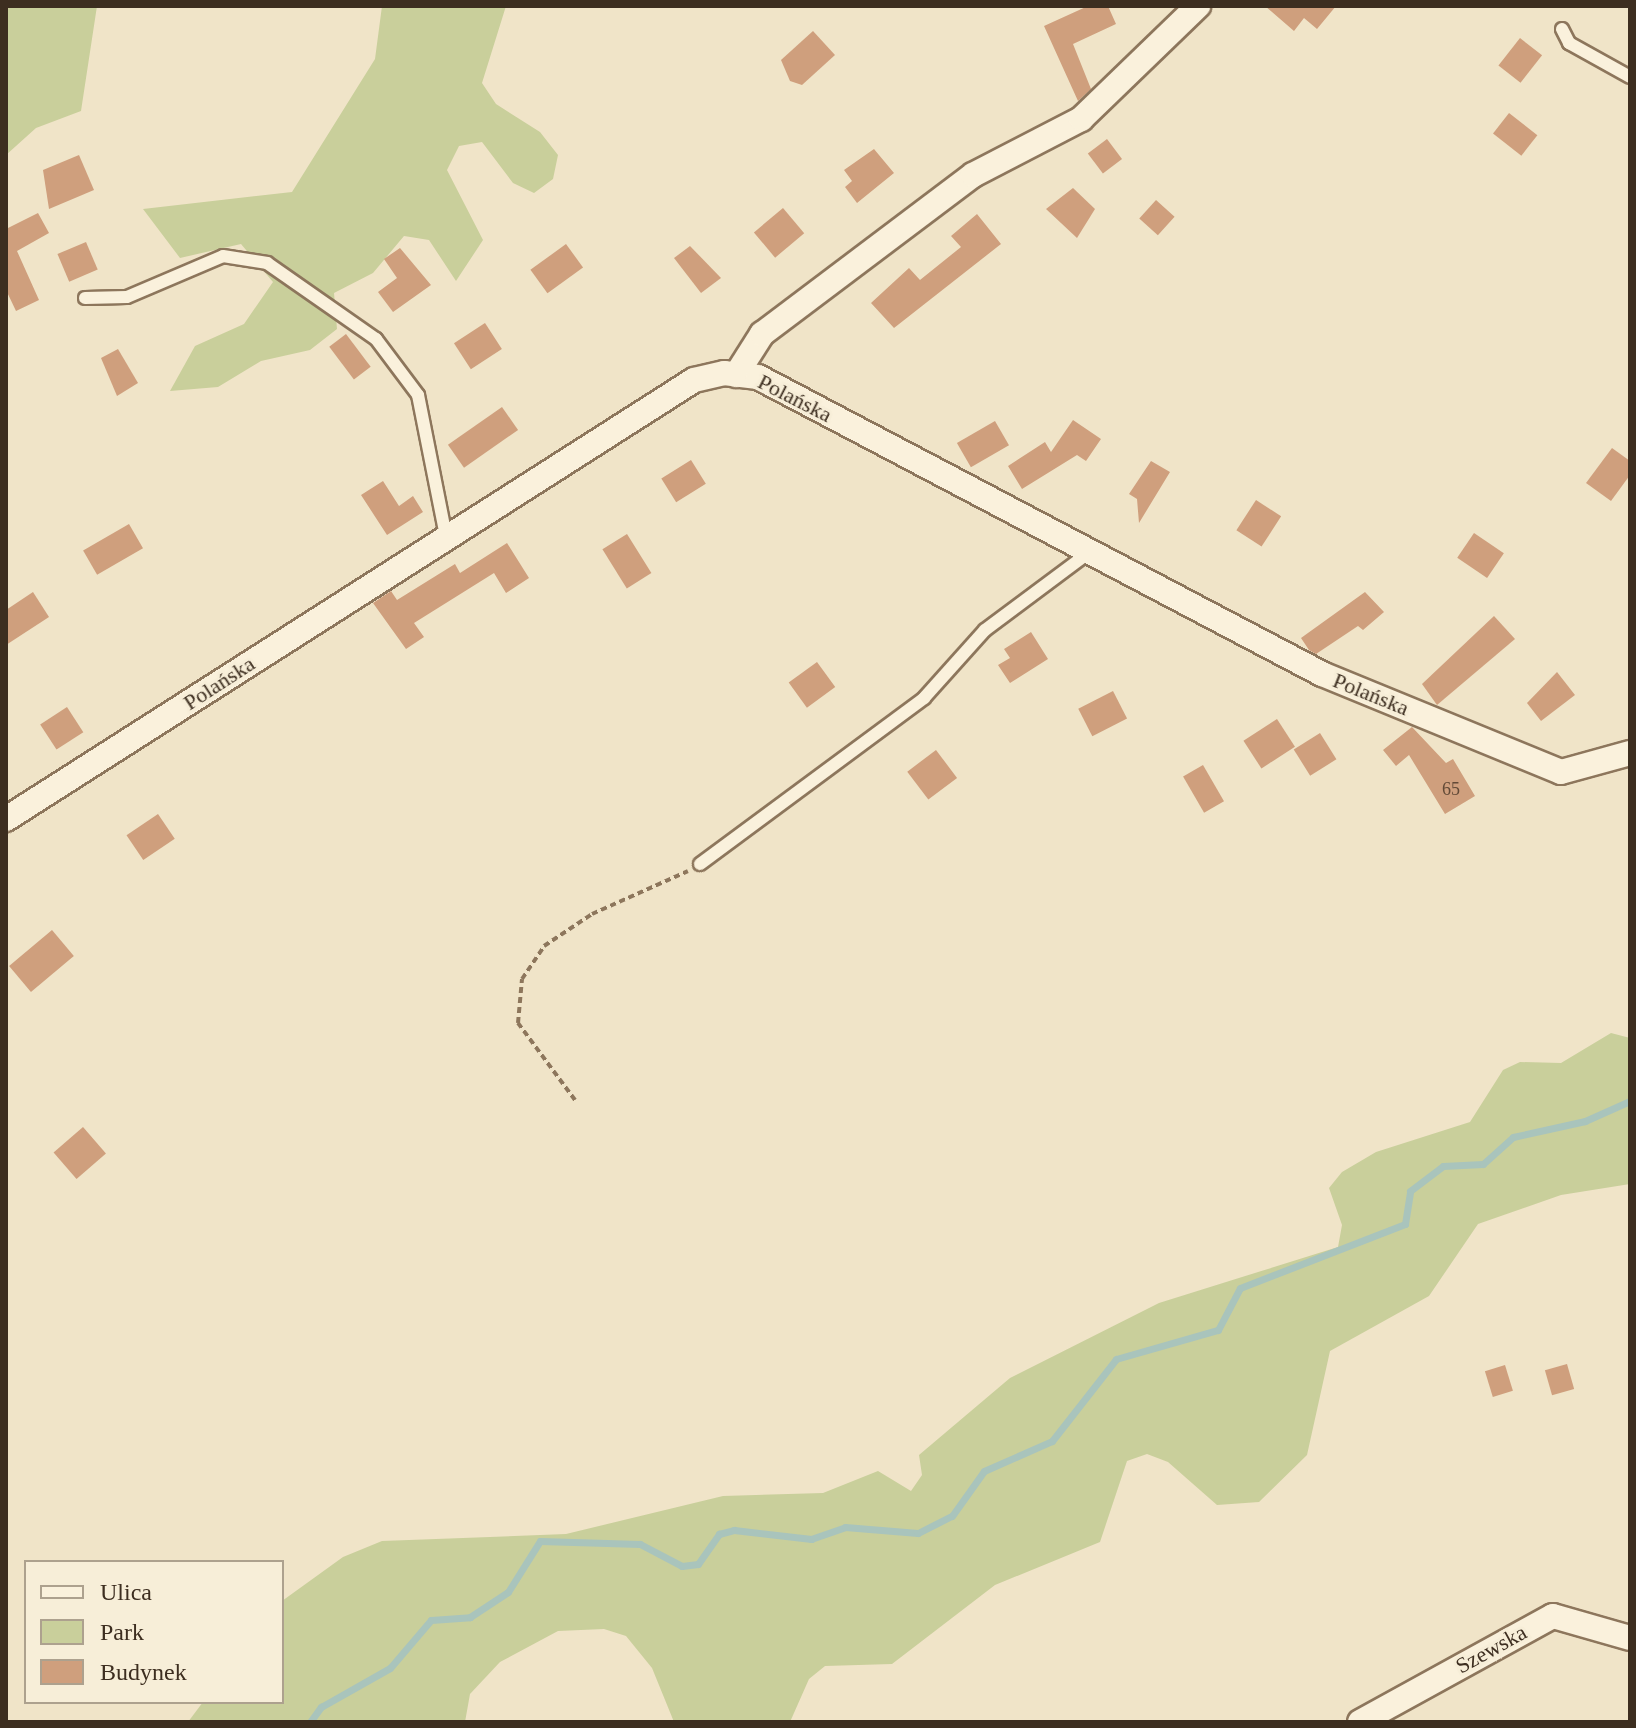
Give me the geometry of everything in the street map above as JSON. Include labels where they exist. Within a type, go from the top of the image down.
[{"type":"street","points":[[736,375],[762,334],[973,175],[1081,119],[1198,6]]},
{"type":"street","name":"Polańska","points":[[6,819],[447,541],[694,380],[736,375],[758,377],[1087,554],[1322,674],[1561,772],[1630,753]]},
{"type":"street","name":"Szewska","points":[[1360,1722],[1553,1616],[1630,1638]]},
{"type":"lane","points":[[1562,29],[1569,43],[1630,77]]},
{"type":"lane","points":[[85,298],[127,297],[223,256],[267,263],[376,339],[418,395],[447,541]]},
{"type":"lane","points":[[700,864],[924,698],[985,630],[1087,554]]},
{"type":"path","points":[[575,1100],[518,1023],[522,979],[544,946],[592,914],[700,864]]},
{"type":"green space","points":[[6,6],[97,6],[81,111],[36,128],[6,155]]},
{"type":"green space","points":[[382,6],[506,6],[482,83],[496,104],[540,132],[558,155],[553,179],[534,193],[513,183],[482,142],[459,146],[447,170],[483,240],[456,281],[429,240],[404,236],[373,273],[334,293],[337,329],[310,350],[261,361],[218,387],[170,391],[195,346],[244,324],[273,282],[241,244],[180,258],[143,209],[292,192],[375,59]]},
{"type":"green space","points":[[1611,1033],[1630,1038],[1630,1184],[1561,1195],[1478,1224],[1429,1296],[1330,1351],[1307,1455],[1259,1502],[1217,1505],[1168,1462],[1147,1454],[1127,1461],[1100,1542],[995,1585],[892,1664],[825,1666],[809,1679],[790,1722],[674,1722],[652,1668],[626,1636],[604,1629],[558,1631],[500,1662],[470,1694],[465,1722],[188,1722],[202,1704],[284,1704],[284,1600],[343,1557],[382,1541],[566,1534],[723,1496],[823,1493],[878,1471],[911,1491],[922,1475],[919,1455],[1010,1378],[1159,1303],[1338,1247],[1342,1225],[1329,1188],[1342,1172],[1376,1152],[1470,1122],[1503,1070],[1520,1062],[1561,1063]]},
{"type":"building","points":[[1088,6],[1108,6],[1116,24],[1073,44],[1091,89],[1078,101],[1044,26]]},
{"type":"building","points":[[1265,6],[1336,6],[1317,29],[1304,18],[1294,31]]},
{"type":"building","points":[[813,31],[835,55],[802,85],[790,81],[781,60]]},
{"type":"building","points":[[1520,38],[1542,55],[1521,83],[1498,66]]},
{"type":"building","points":[[1509,113],[1537,135],[1521,156],[1493,133]]},
{"type":"building","points":[[1107,139],[1122,159],[1103,173],[1088,153]]},
{"type":"building","points":[[874,149],[894,173],[857,203],[845,187],[852,181],[844,170]]},
{"type":"building","points":[[79,155],[94,190],[49,209],[43,170]]},
{"type":"building","points":[[1073,188],[1095,209],[1077,238],[1046,209]]},
{"type":"building","points":[[1156,200],[1175,217],[1158,235],[1139,219]]},
{"type":"building","points":[[783,208],[804,233],[775,258],[754,232]]},
{"type":"building","points":[[38,213],[49,233],[17,251],[39,300],[16,311],[6,290],[6,229]]},
{"type":"building","points":[[977,214],[1001,244],[894,328],[871,303],[909,268],[920,280],[961,247],[951,236]]},
{"type":"building","points":[[86,242],[98,270],[69,282],[57,254]]},
{"type":"building","points":[[566,244],[583,267],[547,293],[530,270]]},
{"type":"building","points":[[690,246],[721,278],[701,293],[674,258]]},
{"type":"building","points":[[400,248],[431,285],[393,312],[378,292],[397,278],[384,259]]},
{"type":"building","points":[[485,323],[502,349],[471,369],[454,343]]},
{"type":"building","points":[[346,334],[371,367],[354,379],[329,347]]},
{"type":"building","points":[[118,349],[138,383],[117,396],[101,358]]},
{"type":"building","points":[[502,407],[518,430],[464,468],[448,445]]},
{"type":"building","points":[[1073,420],[1101,439],[1086,461],[1077,455],[1022,489],[1008,466],[1045,442],[1051,452]]},
{"type":"building","points":[[995,421],[1009,445],[971,467],[957,443]]},
{"type":"building","points":[[1612,448],[1630,461],[1630,475],[1611,501],[1586,483]]},
{"type":"building","points":[[691,460],[706,484],[676,502],[661,479]]},
{"type":"building","points":[[1151,461],[1170,472],[1139,523],[1137,499],[1129,494]]},
{"type":"building","points":[[383,481],[399,506],[413,496],[423,512],[387,535],[361,495]]},
{"type":"building","points":[[1256,500],[1281,516],[1262,547],[1236,530]]},
{"type":"building","points":[[129,524],[143,548],[97,575],[83,550]]},
{"type":"building","points":[[1474,533],[1504,553],[1487,578],[1457,558]]},
{"type":"building","points":[[627,534],[651,573],[627,588],[602,549]]},
{"type":"building","points":[[507,543],[529,578],[506,593],[494,573],[414,623],[424,637],[406,649],[373,603],[391,591],[397,600],[455,564],[460,573]]},
{"type":"building","points":[[33,592],[49,617],[6,645],[6,610]]},
{"type":"building","points":[[1365,592],[1384,612],[1363,630],[1358,626],[1316,654],[1309,650],[1301,638]]},
{"type":"building","points":[[1494,616],[1515,639],[1437,705],[1422,684]]},
{"type":"building","points":[[1031,632],[1048,659],[1010,683],[998,665],[1010,658],[1004,649]]},
{"type":"building","points":[[817,662],[835,687],[807,708],[789,683]]},
{"type":"building","points":[[1557,672],[1575,695],[1541,721],[1527,703]]},
{"type":"building","points":[[1113,691],[1127,719],[1092,736],[1078,709]]},
{"type":"building","points":[[67,707],[83,732],[57,750],[40,724]]},
{"type":"building","points":[[1277,719],[1295,747],[1261,768],[1243,741]]},
{"type":"building","points":[[1412,727],[1446,763],[1453,759],[1475,796],[1445,814],[1409,755],[1396,766],[1383,750]]},
{"type":"building","points":[[1320,733],[1336,759],[1310,776],[1294,749]]},
{"type":"building","points":[[936,750],[957,778],[928,800],[907,772]]},
{"type":"building","points":[[1203,765],[1224,801],[1204,813],[1183,776]]},
{"type":"building","points":[[158,814],[175,839],[143,860],[126,835]]},
{"type":"building","points":[[52,930],[74,956],[31,992],[9,966]]},
{"type":"building","points":[[83,1127],[106,1153],[77,1179],[54,1153]]},
{"type":"building","points":[[1567,1364],[1574,1389],[1552,1395],[1545,1370]]},
{"type":"building","points":[[1505,1365],[1513,1391],[1493,1397],[1485,1371]]},
{"type":"waterway","points":[[310,1722],[321,1707],[390,1668],[431,1620],[470,1617],[508,1592],[540,1541],[640,1544],[682,1566],[698,1564],[719,1534],[734,1530],[811,1539],[845,1527],[918,1533],[952,1516],[984,1471],[1052,1441],[1116,1359],[1218,1330],[1240,1288],[1405,1224],[1410,1191],[1443,1166],[1483,1164],[1513,1137],[1585,1121],[1630,1101]]}]
